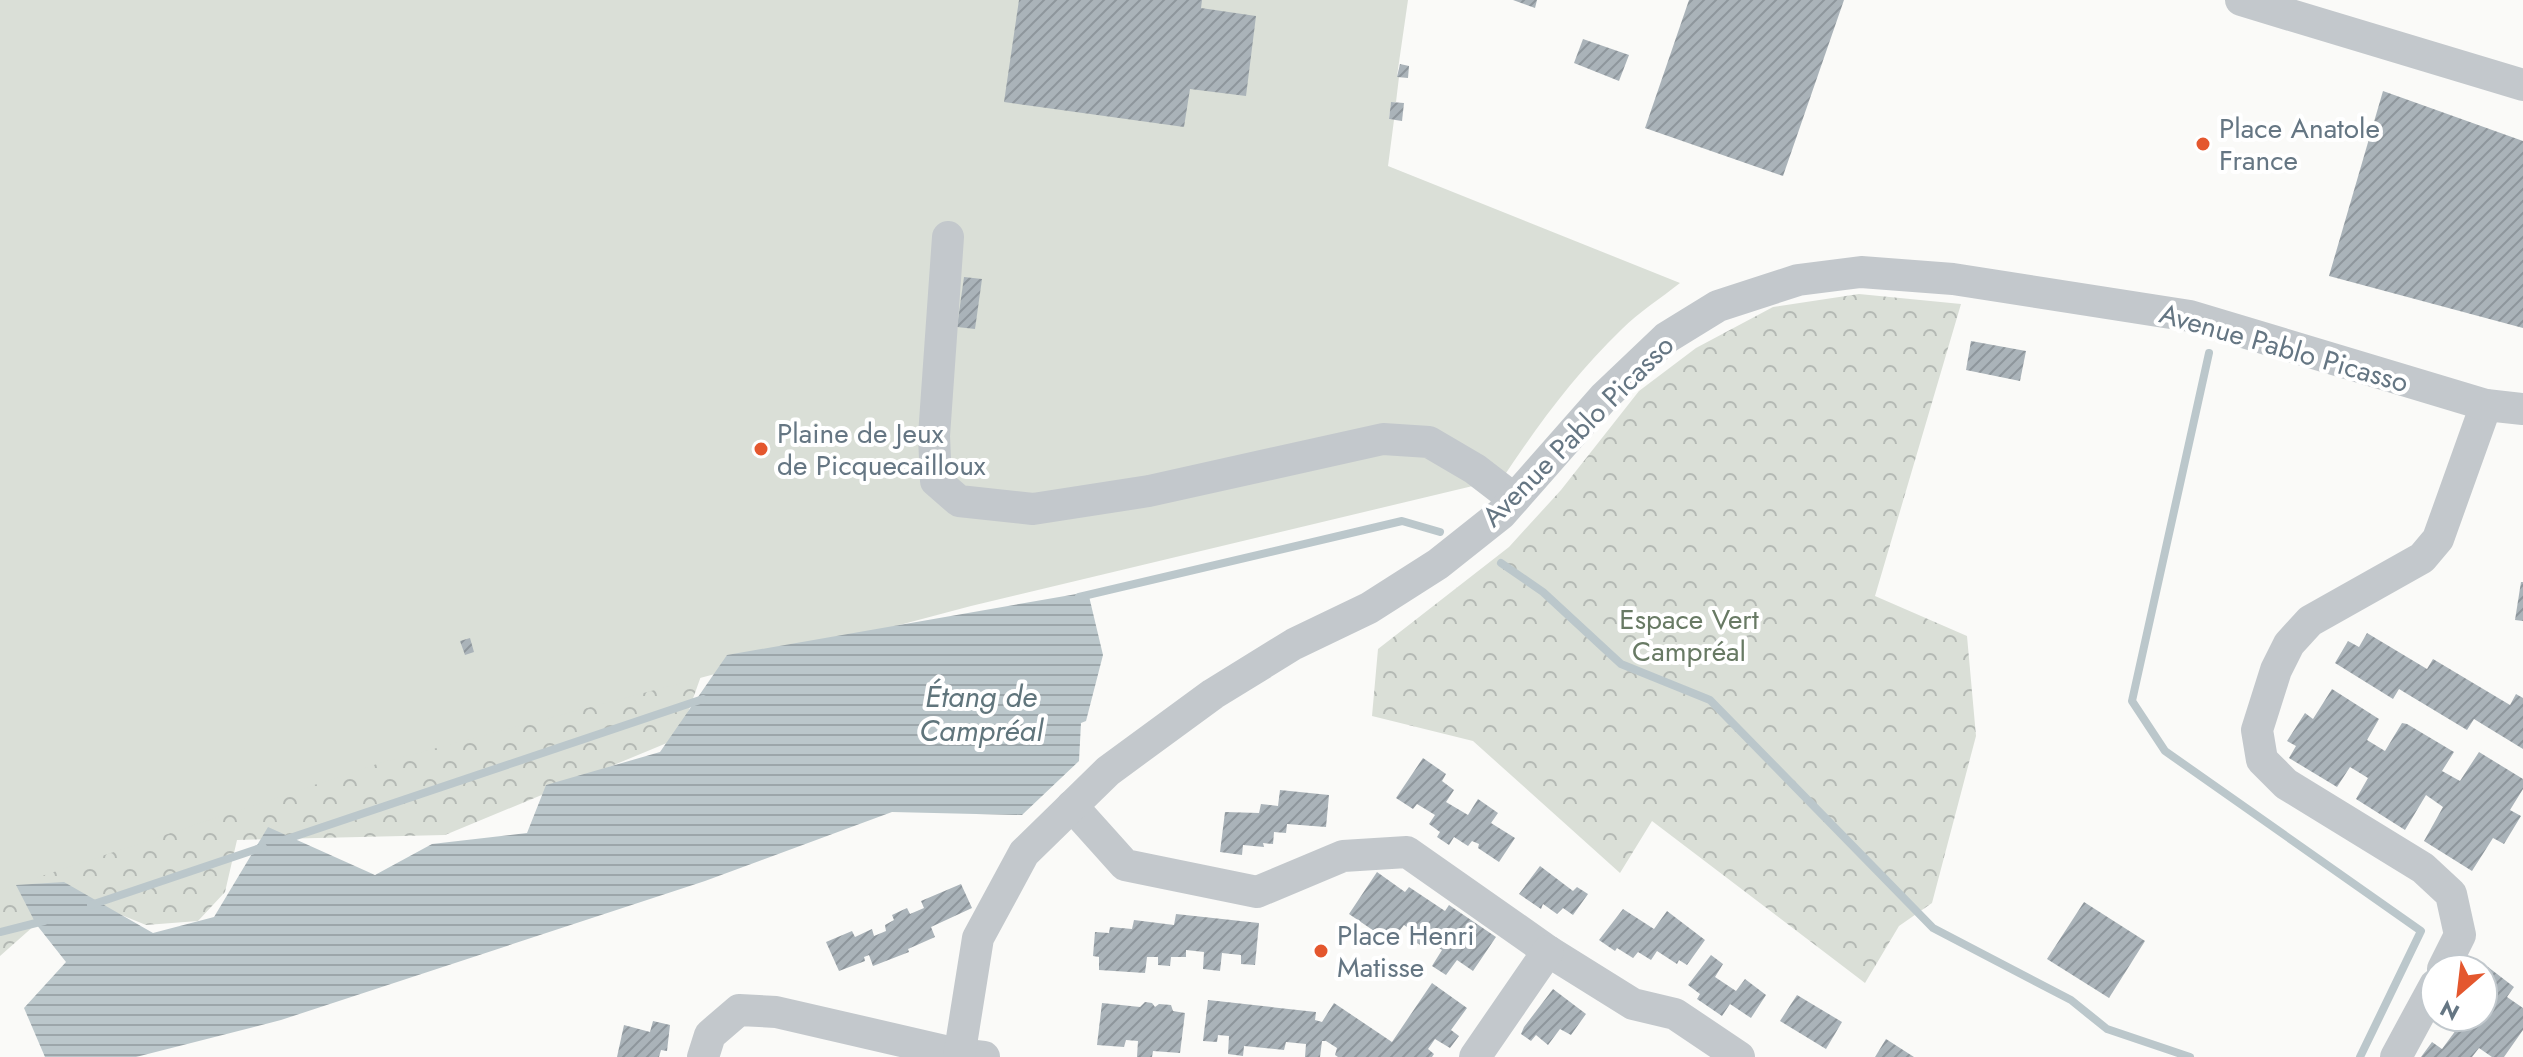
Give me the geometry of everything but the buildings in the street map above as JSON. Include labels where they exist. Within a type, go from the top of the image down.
[{"type":"street","points":[[2241,0],[2523,85]]},
{"type":"street","points":[[948,237],[934,436],[936,481],[959,501],[1033,509],[1149,491],[1383,439],[1429,442],[1475,469],[1514,499]]},
{"type":"street","name":"Avenue Pablo Picasso","points":[[967,1056],[978,938],[1024,853],[1108,771],[1213,694],[1294,644],[1369,608],[1438,564],[1501,514],[1604,397],[1666,338],[1718,306],[1798,280],[1861,272],[1953,279],[2190,316],[2486,405],[2523,409]]},
{"type":"street","points":[[2451,953],[2460,935],[2451,894],[2423,868],[2286,784],[2262,760],[2257,730],[2276,670],[2289,644],[2310,621],[2422,558],[2438,539],[2486,405]]},
{"type":"street","points":[[1072,806],[1125,865],[1257,892],[1343,856],[1407,852],[1548,951],[1633,1004],[1675,1014],[1739,1057]]},
{"type":"street","points":[[1475,1057],[1548,951]]},
{"type":"street","points":[[703,1057],[710,1035],[739,1010],[776,1012],[967,1056]]},
{"type":"street","points":[[2396,1057],[2419,1015]]},
{"type":"green space","name":"Plaine de Jeux de Picquecailloux","points":[[0,0],[1408,0],[1396,102],[1391,102],[1389,119],[1394,120],[1388,166],[1680,283],[1629,323],[1588,364],[1543,420],[1502,479],[971,606],[380,763],[0,890]]},
{"type":"green space","name":"Espace Vert Campréal","points":[[1859,294],[1961,304],[1875,596],[1967,636],[1976,736],[1932,903],[1899,926],[1865,983],[1652,821],[1620,873],[1473,741],[1372,716],[1378,649],[1509,547],[1561,490],[1639,391],[1696,348],[1773,307]]},
{"type":"green space","points":[[0,625],[717,631],[679,738],[445,835],[237,840],[225,892],[198,921],[146,925],[70,894],[0,956]]},
{"type":"water","name":"Étang de Campréal","points":[[1088,592],[1103,655],[1086,721],[1081,723],[1079,761],[1022,815],[892,812],[705,881],[281,1020],[136,1057],[45,1057],[24,1008],[66,962],[36,924],[16,885],[64,882],[153,933],[214,917],[268,827],[375,875],[432,844],[527,833],[546,785],[660,752],[727,655]]},
{"type":"waterway","points":[[2209,353],[2132,701],[2165,751],[2421,931],[2360,1057]]},
{"type":"waterway","points":[[1079,597],[1402,521],[1440,532]]},
{"type":"waterway","points":[[1501,563],[1543,592],[1621,664],[1710,700],[1933,928],[2071,1000],[2107,1029],[2190,1057]]},
{"type":"waterway","points":[[284,840],[703,699]]},
{"type":"waterway","points":[[91,905],[263,847]]},
{"type":"waterway","points":[[0,932],[44,921]]},
{"type":"place","name":"Place Anatole France","points":[[2203,144]]},
{"type":"place","name":"Plaine de Jeux de Picquecailloux","points":[[761,449]]},
{"type":"place","name":"Place Henri Matisse","points":[[1321,951]]}]
